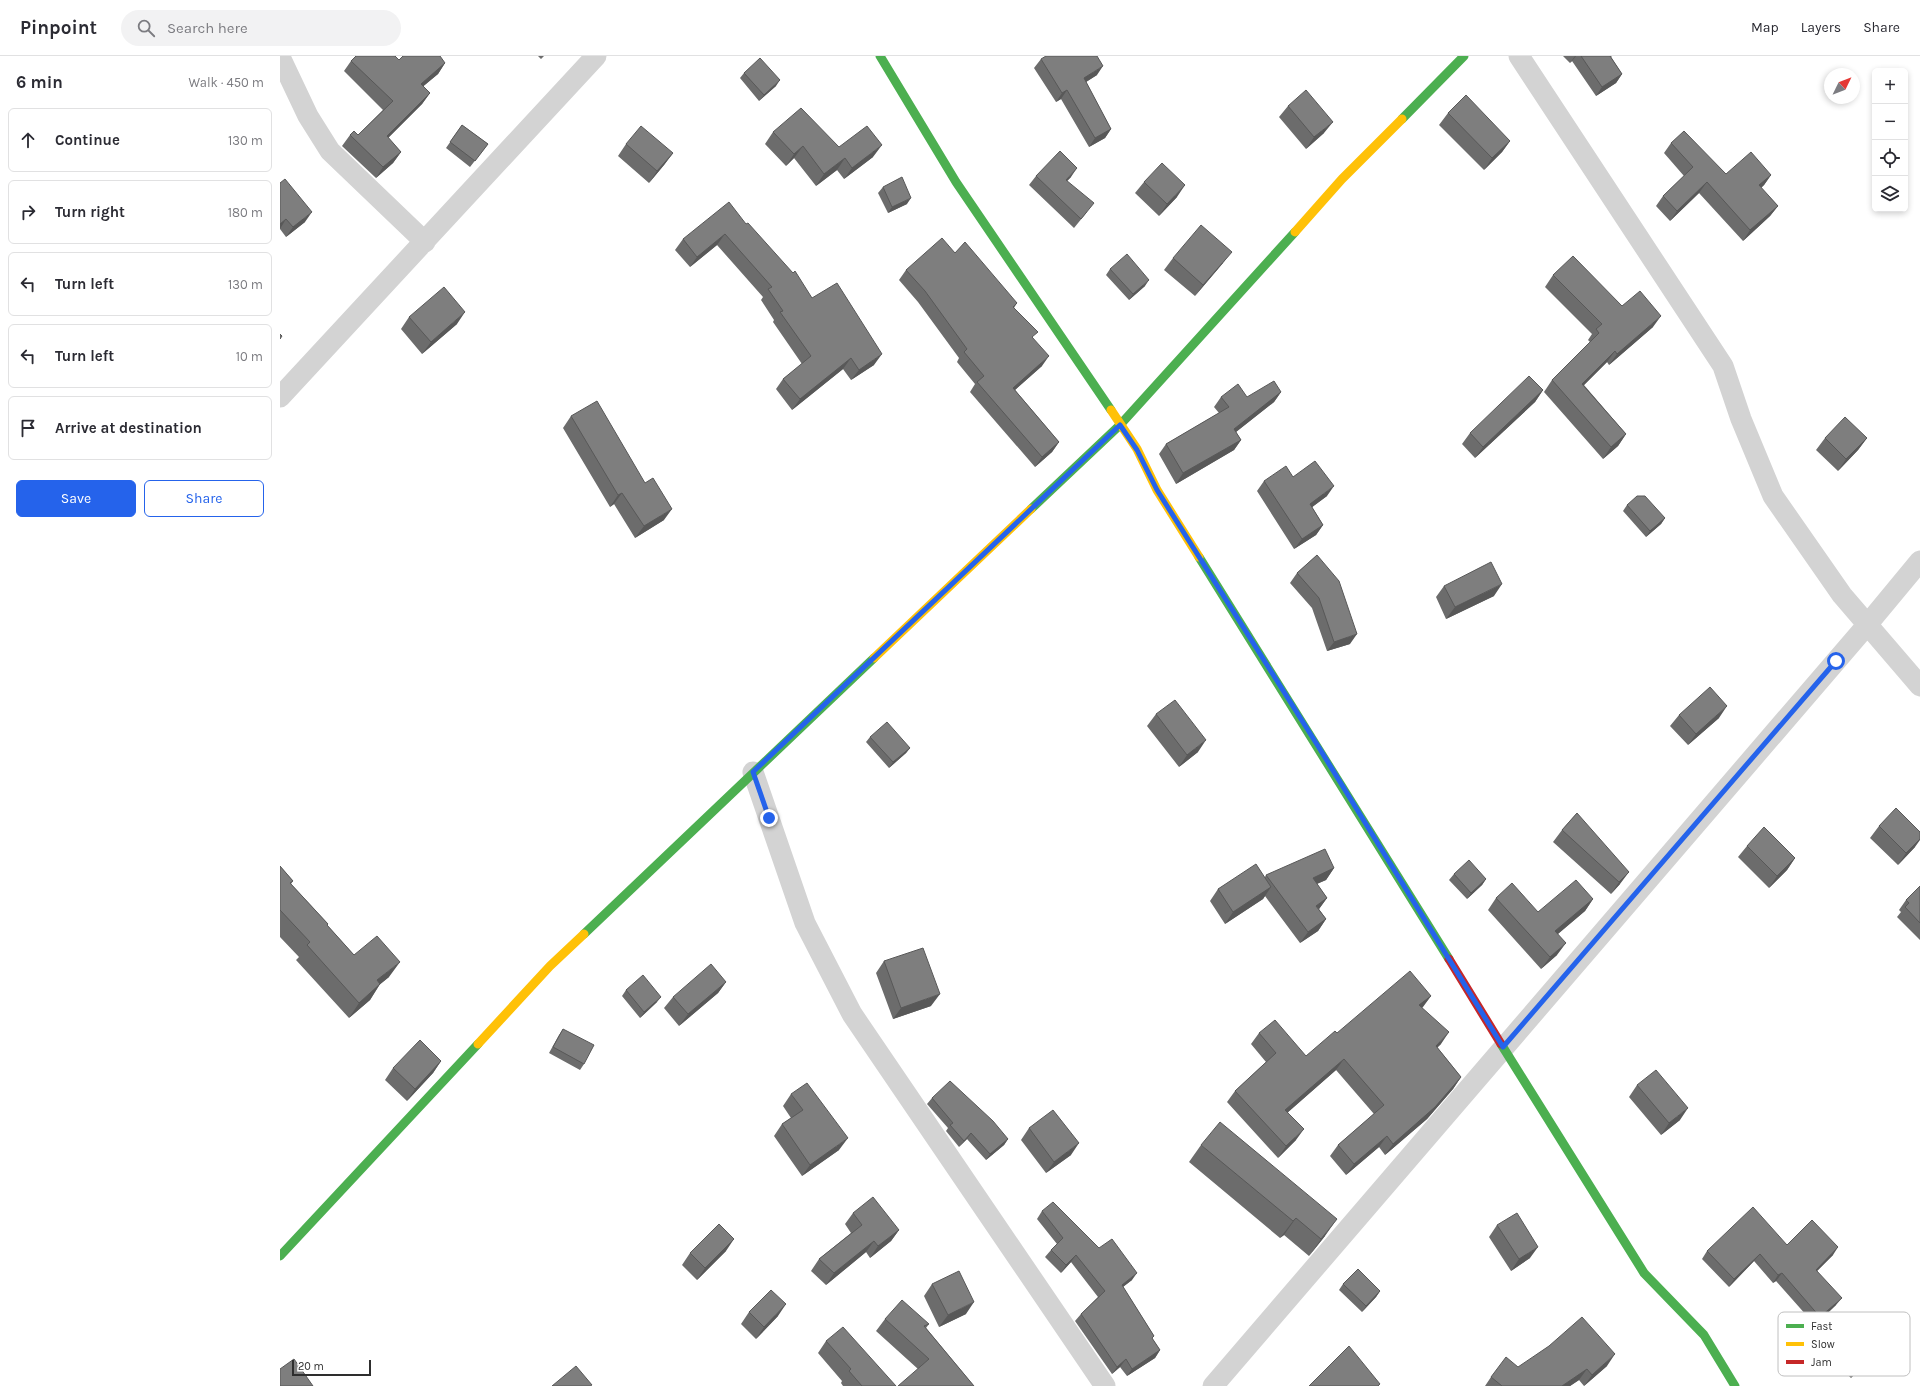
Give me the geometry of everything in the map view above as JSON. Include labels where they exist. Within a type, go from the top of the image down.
[{"type":"street","points":[[280,397],[596,56]]},
{"type":"street","points":[[880,56],[956,182],[1137,450],[1157,490],[1314,739],[1610,1221],[1644,1273],[1704,1335],[1735,1386]]},
{"type":"street","points":[[280,1256],[550,966],[1120,425],[1342,179],[1464,56]]},
{"type":"street","points":[[1519,56],[1723,366],[1741,419],[1773,496],[1842,595],[1920,686]]},
{"type":"street","points":[[280,57],[308,116],[330,151],[425,242]]},
{"type":"street","points":[[1213,1386],[1867,625],[1920,561]]},
{"type":"street","points":[[753,772],[805,924],[852,1014],[1105,1386]]},
{"type":"building","points":[[356,56],[395,56],[399,60],[403,56],[440,56],[445,63],[421,84],[430,93],[387,136],[401,152],[383,167],[350,135],[354,131],[358,135],[393,101],[351,61]]},
{"type":"building","points":[[1046,56],[1097,56],[1103,66],[1084,78],[1111,129],[1095,138],[1067,90],[1062,93],[1041,59]]},
{"type":"building","points":[[1581,56],[1610,56],[1622,74],[1602,87]]},
{"type":"building","points":[[760,58],[780,80],[764,95],[744,73]]},
{"type":"building","points":[[1306,90],[1333,122],[1314,137],[1288,106]]},
{"type":"building","points":[[1466,95],[1510,141],[1492,158],[1448,113]]},
{"type":"building","points":[[801,108],[839,147],[867,126],[882,145],[852,168],[845,158],[824,174],[803,146],[794,154],[773,132]]},
{"type":"building","points":[[462,125],[488,144],[475,161],[450,142]]},
{"type":"building","points":[[641,126],[673,153],[657,171],[626,144]]},
{"type":"building","points":[[1684,131],[1726,174],[1751,152],[1771,175],[1759,185],[1778,206],[1750,230],[1707,182],[1677,211],[1663,196],[1693,167],[1671,143]]},
{"type":"building","points":[[1060,151],[1077,168],[1066,180],[1094,203],[1081,219],[1036,176]]},
{"type":"building","points":[[1162,163],[1185,185],[1167,204],[1144,182]]},
{"type":"building","points":[[902,177],[911,198],[892,207],[883,187]]},
{"type":"building","points":[[285,179],[312,212],[293,227],[286,219],[280,224],[280,183]]},
{"type":"building","points":[[729,202],[746,224],[748,223],[793,273],[795,271],[812,298],[837,283],[882,354],[859,370],[851,358],[800,399],[783,379],[811,356],[780,312],[783,311],[768,289],[772,287],[725,234],[697,257],[683,239]]},
{"type":"building","points":[[1201,225],[1232,252],[1203,285],[1173,258]]},
{"type":"building","points":[[942,238],[955,253],[965,242],[1017,303],[1013,307],[1038,332],[1032,337],[1049,356],[1013,388],[1059,442],[1042,457],[977,382],[984,376],[964,352],[967,349],[925,291],[906,270]]},
{"type":"building","points":[[1127,254],[1149,280],[1133,294],[1110,269]]},
{"type":"building","points":[[1573,256],[1622,306],[1640,291],[1661,316],[1617,354],[1615,351],[1582,384],[1626,434],[1611,447],[1552,380],[1599,333],[1596,329],[1602,324],[1553,275]]},
{"type":"building","points":[[444,287],[465,312],[431,342],[409,317]]},
{"type":"building","points":[[1529,376],[1543,390],[1483,447],[1470,433]]},
{"type":"building","points":[[1274,381],[1281,392],[1234,429],[1241,440],[1183,473],[1166,444],[1229,407],[1221,397],[1238,384],[1247,397]]},
{"type":"building","points":[[597,401],[645,483],[653,478],[672,509],[644,526],[622,493],[618,495],[571,416]]},
{"type":"building","points":[[1845,417],[1867,438],[1846,459],[1825,438]]},
{"type":"building","points":[[1315,461],[1334,486],[1310,504],[1323,525],[1302,539],[1264,481],[1286,466],[1293,477]]},
{"type":"building","points":[[1637,496],[1645,496],[1665,518],[1650,531],[1627,505]]},
{"type":"building","points":[[1317,555],[1339,581],[1357,634],[1334,642],[1319,598],[1297,573]]},
{"type":"building","points":[[1491,562],[1502,584],[1455,607],[1444,586]]},
{"type":"building","points":[[1710,687],[1727,706],[1696,734],[1679,715]]},
{"type":"building","points":[[1175,700],[1206,740],[1187,755],[1156,714]]},
{"type":"building","points":[[887,722],[910,748],[893,762],[870,737]]},
{"type":"building","points":[[1896,808],[1920,832],[1920,839],[1906,853],[1879,826]]},
{"type":"building","points":[[1577,813],[1629,872],[1619,882],[1562,830]]},
{"type":"building","points":[[1764,827],[1795,858],[1777,876],[1747,846]]},
{"type":"building","points":[[1325,849],[1334,868],[1313,878],[1327,898],[1316,906],[1326,919],[1308,932],[1266,875]]},
{"type":"building","points":[[1469,860],[1486,879],[1471,893],[1454,874]]},
{"type":"building","points":[[1256,864],[1271,887],[1233,912],[1218,889]]},
{"type":"building","points":[[280,866],[293,881],[290,883],[354,955],[377,936],[400,962],[377,980],[380,984],[359,1003],[307,945],[310,942],[280,910]]},
{"type":"building","points":[[1576,880],[1593,899],[1555,931],[1566,943],[1550,957],[1496,898],[1512,883],[1538,912]]},
{"type":"building","points":[[1920,886],[1920,923],[1905,907],[1909,903],[1906,900]]},
{"type":"building","points":[[923,948],[940,994],[901,1008],[884,961]]},
{"type":"building","points":[[711,964],[726,982],[688,1014],[673,997]]},
{"type":"building","points":[[1410,971],[1431,996],[1419,1005],[1449,1032],[1436,1046],[1461,1077],[1435,1107],[1393,1144],[1387,1136],[1354,1164],[1338,1145],[1384,1105],[1344,1059],[1285,1110],[1304,1129],[1286,1146],[1235,1091],[1276,1053],[1259,1033],[1275,1020],[1306,1056],[1335,1031],[1337,1033]]},
{"type":"building","points":[[643,975],[661,997],[644,1012],[626,990]]},
{"type":"building","points":[[563,1029],[594,1045],[584,1064],[553,1047]]},
{"type":"building","points":[[420,1040],[441,1061],[415,1089],[393,1068]]},
{"type":"building","points":[[1656,1070],[1688,1108],[1669,1123],[1637,1085]]},
{"type":"building","points":[[950,1081],[993,1121],[1008,1139],[990,1154],[971,1133],[964,1141],[950,1125],[953,1123],[932,1098]]},
{"type":"building","points":[[807,1083],[848,1138],[810,1165],[782,1124],[803,1110],[791,1094]]},
{"type":"building","points":[[1053,1110],[1079,1143],[1054,1162],[1029,1128]]},
{"type":"building","points":[[1220,1122],[1337,1219],[1321,1239],[1296,1218],[1293,1221],[1201,1145]]},
{"type":"building","points":[[873,1197],[899,1230],[878,1246],[874,1241],[834,1273],[819,1259],[862,1225],[853,1213]]},
{"type":"building","points":[[1053,1202],[1099,1248],[1112,1239],[1137,1273],[1122,1285],[1154,1336],[1152,1338],[1160,1350],[1132,1369],[1126,1359],[1117,1367],[1081,1314],[1105,1291],[1076,1255],[1066,1265],[1051,1250],[1063,1238],[1042,1211]]},
{"type":"building","points":[[1753,1207],[1787,1245],[1812,1220],[1838,1247],[1816,1270],[1842,1298],[1826,1312],[1816,1312],[1782,1273],[1778,1275],[1760,1254],[1734,1279],[1707,1251]]},
{"type":"building","points":[[1517,1213],[1538,1247],[1519,1259],[1497,1225]]},
{"type":"building","points":[[719,1224],[734,1239],[705,1268],[690,1253]]},
{"type":"building","points":[[1358,1269],[1380,1291],[1366,1306],[1343,1284]]},
{"type":"building","points":[[959,1271],[974,1302],[948,1315],[932,1284]]},
{"type":"building","points":[[771,1290],[786,1304],[764,1327],[749,1312]]},
{"type":"building","points":[[902,1300],[929,1324],[924,1326],[974,1386],[898,1386],[929,1359],[885,1319]]},
{"type":"building","points":[[1582,1317],[1615,1354],[1592,1375],[1587,1369],[1562,1386],[1502,1386],[1491,1377],[1506,1357],[1518,1367],[1549,1346]]},
{"type":"building","points":[[843,1327],[896,1386],[862,1386],[849,1371],[851,1369],[826,1341]]},
{"type":"building","points":[[1349,1346],[1380,1384],[1378,1386],[1309,1386]]},
{"type":"building","points":[[294,1359],[313,1386],[280,1386],[280,1369]]},
{"type":"building","points":[[576,1366],[592,1385],[552,1386]]},
{"type":"traffic: fast","points":[[880,56],[956,182],[1111,410]]},
{"type":"traffic: fast","points":[[1402,119],[1464,56]]},
{"type":"traffic: fast","points":[[1031,509],[1120,425],[1295,232]]},
{"type":"traffic: fast","points":[[1199,557],[1449,959]]},
{"type":"traffic: fast","points":[[584,934],[874,658]]},
{"type":"traffic: fast","points":[[280,1256],[478,1044]]},
{"type":"traffic: fast","points":[[1501,1044],[1644,1273],[1704,1335],[1735,1386]]},
{"type":"traffic: slow","points":[[1295,232],[1342,179],[1402,119]]},
{"type":"traffic: slow","points":[[1111,410],[1137,449],[1157,490],[1199,557]]},
{"type":"traffic: slow","points":[[874,658],[1031,509]]},
{"type":"traffic: slow","points":[[478,1044],[550,966],[584,934]]},
{"type":"traffic: jam","points":[[1449,959],[1501,1044]]},
{"type":"route","points":[[769,818],[753,772],[1120,425],[1137,450],[1157,490],[1318,746],[1503,1047],[1836,661]]}]
